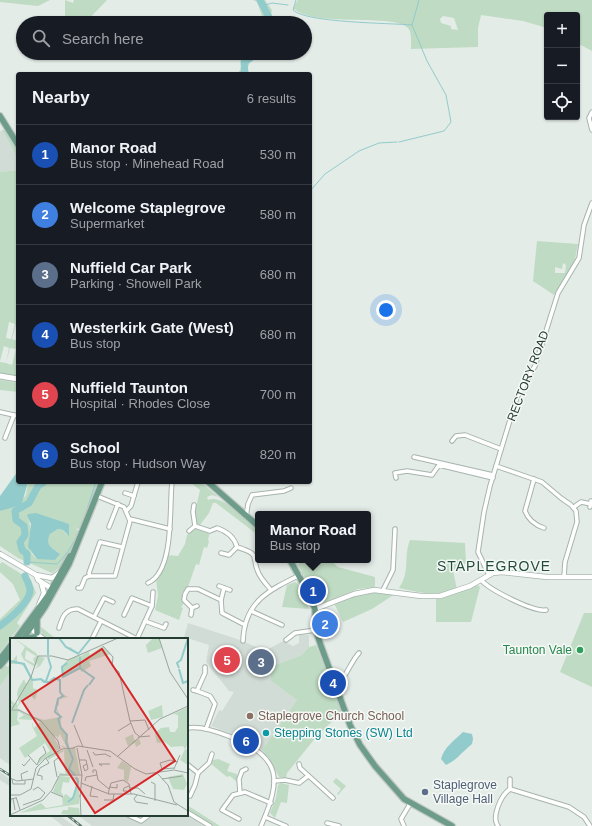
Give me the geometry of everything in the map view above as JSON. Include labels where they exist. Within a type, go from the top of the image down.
[{"type":"main road","points":[[0,116],[16,142]]},
{"type":"main road","points":[[0,376],[16,379]]},
{"type":"main road","points":[[17,638],[37,620],[76,547],[101,484]]},
{"type":"main road","points":[[210,484],[255,524]]},
{"type":"main road","points":[[23,638],[34,614],[55,587],[62,570],[76,547]]},
{"type":"main road","points":[[292,563],[300,575],[315,609],[316,630],[350,725],[360,745],[389,784],[410,804],[452,826]]},
{"type":"main road","points":[[36,636],[37,620]]},
{"type":"main road","points":[[0,659],[10,646]]},
{"type":"main road","points":[[0,666],[10,654]]},
{"type":"street","points":[[592,112],[589,118],[592,130]]},
{"type":"street","name":"RECTORY ROAD","points":[[489,575],[478,552],[484,508],[517,397],[538,359],[557,296],[579,258],[583,232],[592,203]]},
{"type":"street","points":[[0,412],[16,416],[5,438]]},
{"type":"street","points":[[452,441],[456,436],[465,435],[501,449]]},
{"type":"street","points":[[414,457],[493,476]]},
{"type":"street","points":[[396,478],[395,473],[407,471],[432,475],[438,465],[493,476]]},
{"type":"street","points":[[496,466],[545,483],[561,498],[574,507],[578,518],[565,562],[564,577]]},
{"type":"street","points":[[534,479],[525,506],[525,513],[538,526],[544,528]]},
{"type":"street","points":[[127,510],[131,506],[137,484]]},
{"type":"street","points":[[148,583],[152,581],[164,560],[168,549],[172,484]]},
{"type":"street","points":[[246,517],[248,504],[252,495],[284,491],[291,488]]},
{"type":"street","points":[[125,493],[134,496]]},
{"type":"street","points":[[89,576],[115,576],[130,519],[127,510],[118,504],[97,496]]},
{"type":"street","points":[[574,507],[581,502],[591,504]]},
{"type":"street","points":[[109,527],[118,504]]},
{"type":"street","points":[[194,505],[193,512],[195,526]]},
{"type":"street","points":[[188,511],[193,512]]},
{"type":"street","points":[[521,514],[525,513]]},
{"type":"street","points":[[130,519],[170,529]]},
{"type":"street","points":[[189,531],[195,526]]},
{"type":"street","points":[[195,526],[210,531],[217,528],[221,529],[232,537],[237,547],[254,555],[255,559]]},
{"type":"street","points":[[537,531],[538,526]]},
{"type":"street","points":[[384,590],[393,570],[395,529]]},
{"type":"street","points":[[78,588],[81,588],[85,578],[89,576],[100,542],[122,547]]},
{"type":"street","points":[[221,553],[229,556],[237,547]]},
{"type":"street","points":[[0,554],[36,575],[45,577],[56,576],[62,570]]},
{"type":"street","points":[[256,563],[259,574],[271,590]]},
{"type":"street","points":[[315,609],[363,591],[384,590],[413,595],[435,596],[470,586],[489,575],[502,572],[547,577],[592,577]]},
{"type":"street","points":[[34,614],[44,593],[41,582],[36,575]]},
{"type":"street","points":[[243,641],[245,625],[259,600],[271,590],[300,575]]},
{"type":"street","points":[[45,577],[55,587]]},
{"type":"street","points":[[481,580],[491,588],[537,610],[546,610]]},
{"type":"street","points":[[41,582],[55,587]]},
{"type":"street","points":[[220,586],[230,590]]},
{"type":"street","points":[[192,608],[184,600],[186,590],[191,588],[198,589],[221,600]]},
{"type":"street","points":[[224,588],[221,600],[222,613],[245,625]]},
{"type":"street","points":[[137,638],[152,606],[153,592]]},
{"type":"street","points":[[94,617],[102,597],[113,602]]},
{"type":"street","points":[[123,612],[132,598],[152,606]]},
{"type":"street","points":[[192,608],[197,606]]},
{"type":"street","points":[[191,615],[192,608]]},
{"type":"street","points":[[58,628],[61,616],[67,611],[75,609],[135,638]]},
{"type":"street","points":[[252,611],[282,625]]},
{"type":"street","points":[[273,622],[274,618]]},
{"type":"street","points":[[92,638],[101,621]]},
{"type":"street","points":[[145,621],[164,628]]},
{"type":"street","points":[[27,629],[36,636]]},
{"type":"street","points":[[286,640],[294,634],[316,630]]},
{"type":"street","points":[[336,685],[343,680],[352,660],[359,653]]},
{"type":"street","points":[[197,691],[207,673],[204,667]]},
{"type":"street","points":[[193,690],[210,696],[215,704],[206,729]]},
{"type":"street","points":[[188,728],[206,729],[229,736],[258,750],[270,764],[274,781],[271,803],[261,826]]},
{"type":"street","points":[[190,796],[198,773],[205,768],[213,757]]},
{"type":"street","points":[[299,764],[300,768],[333,798]]},
{"type":"street","points":[[188,765],[198,773]]},
{"type":"street","points":[[240,793],[239,779],[242,771],[246,769]]},
{"type":"street","points":[[274,781],[285,780],[299,783],[308,776]]},
{"type":"street","points":[[498,826],[495,822],[496,814],[503,798],[510,789],[510,779]]},
{"type":"street","points":[[510,789],[569,807],[578,812],[590,826]]},
{"type":"street","points":[[220,814],[233,795],[240,793],[249,794],[271,803]]},
{"type":"street","points":[[404,826],[401,819],[410,804]]},
{"type":"street","points":[[222,810],[239,819]]},
{"type":"street","points":[[188,813],[210,826]]},
{"type":"street","points":[[130,816],[141,821],[144,826]]},
{"type":"street","points":[[141,821],[148,816]]},
{"type":"street","points":[[265,817],[286,826]]},
{"type":"street","points":[[327,823],[339,826]]},
{"type":"shaded area","points":[[2,130],[16,155],[16,170],[0,172],[0,132]]},
{"type":"shaded area","points":[[188,623],[240,640],[265,651],[283,641],[293,646],[299,643],[299,635],[309,635],[309,647],[302,655],[270,667],[271,681],[297,700],[262,750],[254,743],[211,726],[219,710],[222,711],[234,692],[229,691],[206,662],[209,645],[184,637]]},
{"type":"shaded area","points":[[10,672],[10,765],[0,758],[0,686]]},
{"type":"shaded area","points":[[0,772],[10,779],[10,786],[0,780]]},
{"type":"shaded area","points":[[50,816],[60,816],[74,826],[63,826]]},
{"type":"shaded area","points":[[79,816],[188,816],[204,826],[92,826]]},
{"type":"green space","points":[[0,0],[50,0],[38,6],[0,2]]},
{"type":"green space","points":[[65,0],[73,3],[74,0],[107,0],[92,16],[65,16]]},
{"type":"green space","points":[[253,0],[265,0],[272,10],[271,16],[262,16],[257,2]]},
{"type":"green space","points":[[298,0],[592,0],[592,51],[580,45],[580,12],[544,12],[544,27],[523,21],[481,15],[478,28],[478,47],[411,49],[410,32],[408,28],[400,24],[387,21],[335,19],[303,14],[293,8]],"holes":[[[443,16],[454,18],[458,30],[451,29],[451,26],[441,23],[440,19]]]},
{"type":"green space","points":[[242,60],[251,60],[246,72],[239,72]]},
{"type":"green space","points":[[2,130],[6,130],[16,146],[16,155]]},
{"type":"green space","points":[[16,170],[16,324],[12,339],[16,340],[16,349],[10,348],[6,363],[9,348],[4,346],[0,361],[0,172]],"holes":[[[9,322],[15,324],[11,339],[6,338]]]},
{"type":"green space","points":[[537,241],[578,244],[574,264],[554,295],[533,281]],"holes":[[[563,263],[566,265],[565,273],[555,273],[555,267],[562,269]]]},
{"type":"green space","points":[[16,349],[16,376],[0,373],[0,362],[12,365]]},
{"type":"green space","points":[[0,380],[16,383],[16,392],[0,390]]},
{"type":"green space","points":[[28,484],[98,484],[81,528],[76,529],[80,532],[72,549],[57,570],[52,573],[18,558],[0,546],[0,511],[18,506],[26,495]],"holes":[[[27,516],[69,524],[67,535],[63,530],[58,529],[50,534],[47,543],[48,546],[59,553],[37,559],[32,554],[30,549],[30,528]]]},
{"type":"green space","points":[[192,484],[203,484],[218,497],[212,495],[207,497],[208,500],[214,499],[227,504],[255,527],[255,533],[216,503],[213,503],[209,513],[200,525],[211,528],[207,548],[204,547],[199,565],[196,564],[188,587],[182,593],[184,603],[181,607],[183,608],[179,620],[155,610],[158,596],[156,579],[167,555],[178,556],[185,544],[187,535],[196,528],[195,512],[200,490]]},
{"type":"green space","points":[[410,540],[465,543],[466,563],[453,570],[457,590],[442,593],[428,593],[399,588],[405,576],[407,552]]},
{"type":"green space","points":[[2,562],[31,580],[36,593],[17,623],[20,626],[0,652],[0,619],[20,600],[13,584],[0,572],[0,564]]},
{"type":"green space","points":[[299,563],[333,563],[338,567],[375,577],[375,587],[358,589],[326,602],[319,602],[298,565]]},
{"type":"green space","points":[[295,582],[298,584],[309,609],[282,607],[287,585]]},
{"type":"green space","points":[[477,585],[480,587],[471,622],[436,622],[436,599],[443,598]]},
{"type":"green space","points":[[372,591],[395,594],[372,609],[343,622],[334,603],[348,597]]},
{"type":"green space","name":"Taunton Vale","points":[[584,613],[592,613],[592,687],[560,672]]},
{"type":"green space","points":[[40,626],[55,638],[45,638],[41,635],[42,633],[39,629]]},
{"type":"green space","points":[[316,645],[342,712],[317,736],[287,773],[286,778],[279,777],[269,758],[262,750],[297,700],[271,681],[270,667],[302,655],[309,647]]},
{"type":"green space","points":[[10,663],[10,672],[0,686],[0,671],[5,665],[8,667]]},
{"type":"green space","points":[[218,759],[230,764],[227,771],[237,774],[237,782],[230,776],[227,777],[210,763],[212,760]]},
{"type":"green space","points":[[336,778],[346,786],[338,795],[337,794],[341,789],[333,782]]},
{"type":"green space","points":[[281,783],[289,785],[287,803],[281,802],[275,818],[270,813],[276,798],[278,785]]},
{"type":"green space","points":[[188,806],[220,826],[214,826],[188,811]]},
{"type":"water","points":[[16,474],[16,484],[27,484],[22,503],[18,506],[0,511],[0,496]]},
{"type":"water","points":[[36,513],[69,524],[69,536],[63,530],[58,529],[50,534],[48,541],[50,546],[60,554],[55,560],[37,559],[28,547],[31,524],[27,516],[28,514]]},
{"type":"water","points":[[463,732],[472,734],[472,744],[457,758],[446,765],[441,759],[444,751]]},
{"type":"waterway","points":[[260,0],[268,16]]},
{"type":"waterway","points":[[296,0],[293,10],[308,16]]},
{"type":"waterway","points":[[399,142],[444,131],[451,122],[446,95],[427,61],[412,25],[419,0]]},
{"type":"waterway","points":[[262,6],[272,3],[288,5]]},
{"type":"waterway","points":[[312,17],[349,22],[412,25]]},
{"type":"waterway","points":[[245,72],[244,62],[248,60]]},
{"type":"waterway","points":[[312,189],[325,174],[359,151],[379,143],[397,142]]},
{"type":"waterway","points":[[27,562],[27,554],[22,550],[20,542],[25,535],[24,526],[16,520],[15,511],[29,503],[38,486],[41,484]]},
{"type":"waterway","points":[[27,562],[57,564],[65,556],[81,526],[95,484]]},
{"type":"waterway","points":[[0,626],[19,610],[27,599],[30,589],[25,576]]},
{"type":"railway","points":[[0,769],[10,775]]},
{"type":"railway","points":[[68,816],[81,826]]},
{"type":"place","name":"Manor Road","points":[[313,591]]},
{"type":"place","name":"Welcome Staplegrove","points":[[325,624]]},
{"type":"place","name":"Taunton Vale","points":[[580,650]]},
{"type":"place","name":"Nuffield Taunton","points":[[227,660]]},
{"type":"place","name":"Nuffield Car Park","points":[[261,662]]},
{"type":"place","name":"Westerkirk Gate (West)","points":[[333,683]]},
{"type":"place","name":"Staplegrove Church School","points":[[250,716]]},
{"type":"place","name":"Stepping Stones (SW) Ltd","points":[[266,733]]},
{"type":"place","name":"School","points":[[246,741]]},
{"type":"place","name":"Staplegrove Village Hall","points":[[425,792]]},
{"type":"district","name":"STAPLEGROVE","points":[[494,566]]}]
